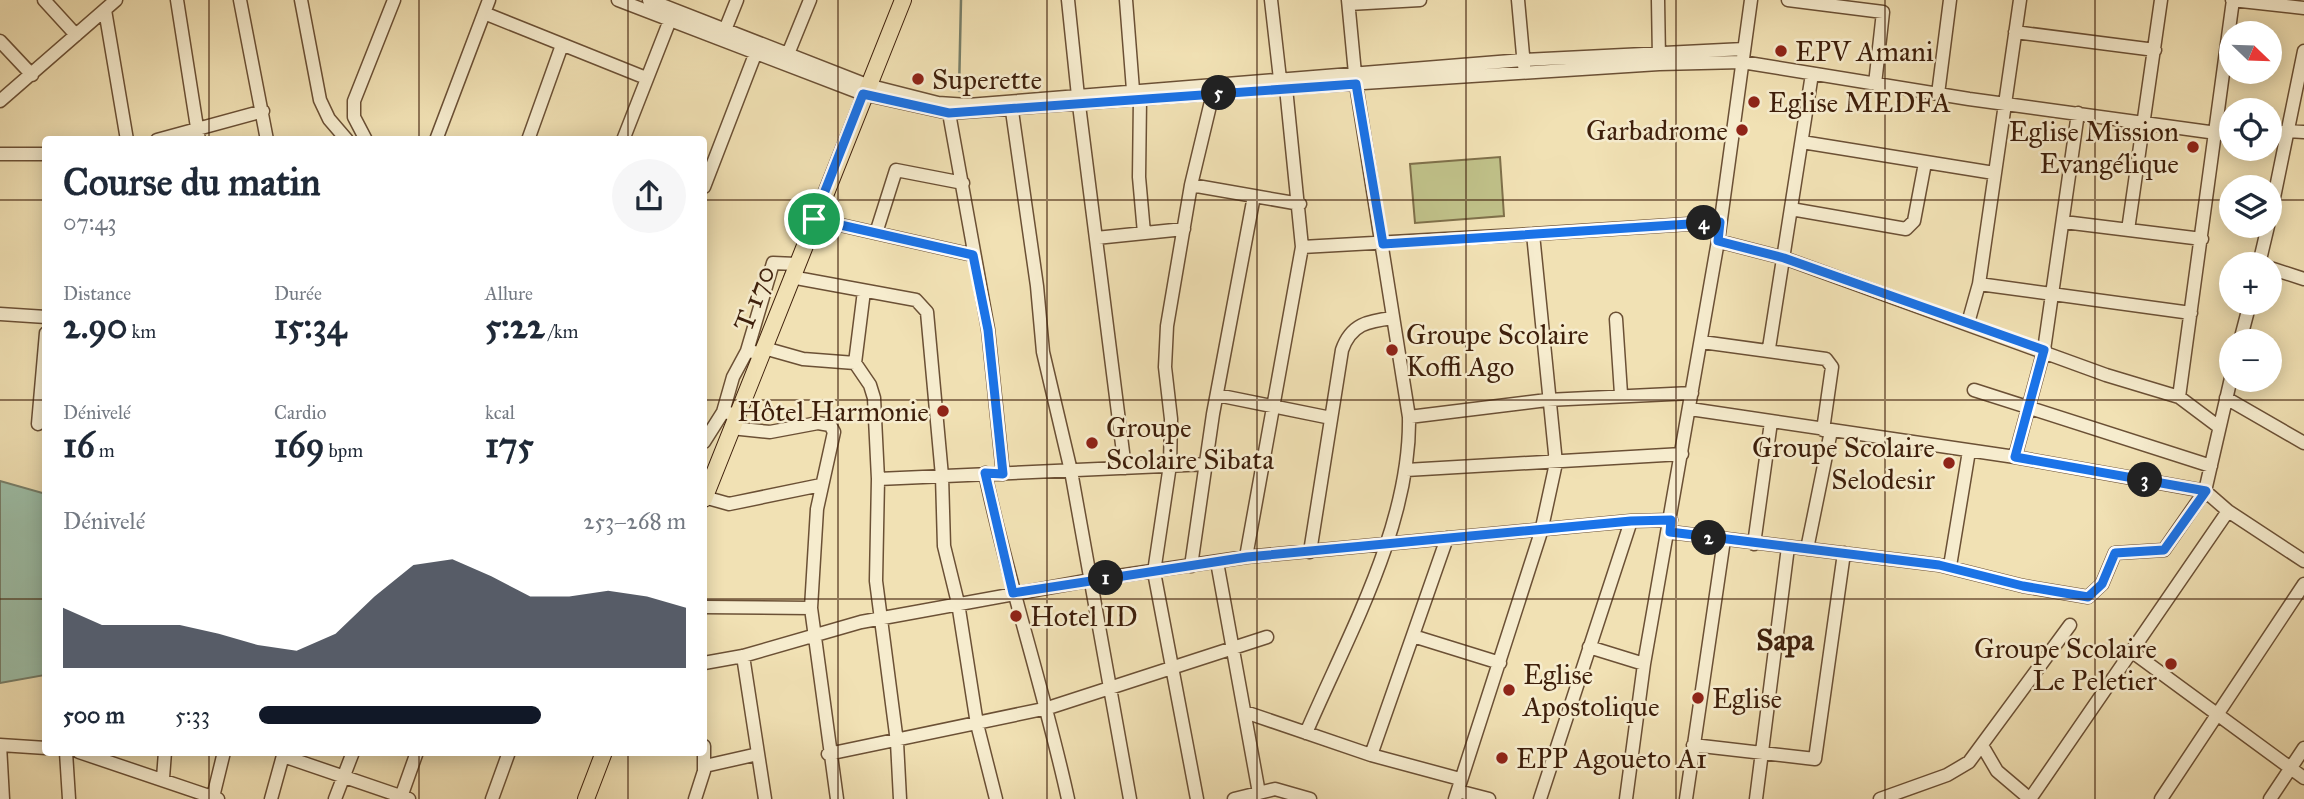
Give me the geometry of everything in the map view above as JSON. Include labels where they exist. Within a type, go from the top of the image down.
[{"type":"main road","name":"T 170","points":[[707,489],[757,351],[904,0]]},
{"type":"main road","points":[[586,799],[602,756]]},
{"type":"street","points":[[44,0],[76,35]]},
{"type":"street","points":[[0,101],[116,0]]},
{"type":"street","points":[[177,0],[198,136],[262,111]]},
{"type":"street","points":[[240,0],[266,136]]},
{"type":"street","points":[[301,0],[320,100],[330,119],[344,136]]},
{"type":"street","points":[[364,136],[354,117],[354,101],[394,0]]},
{"type":"street","points":[[438,136],[489,0]]},
{"type":"street","points":[[618,0],[756,52],[865,89],[949,113],[1012,111],[1137,95],[1283,83],[1524,66],[1743,55],[1812,74],[2004,104],[2219,133]]},
{"type":"street","points":[[649,0],[788,54],[865,89],[938,103],[968,105],[1079,101]]},
{"type":"street","points":[[725,30],[737,0]]},
{"type":"street","points":[[788,54],[810,0]]},
{"type":"street","points":[[1068,0],[1125,468]]},
{"type":"street","points":[[1126,0],[1137,95],[1139,177],[1144,233]]},
{"type":"street","points":[[1247,557],[1302,247],[1300,204],[1271,0]]},
{"type":"street","points":[[1306,733],[1386,546],[1406,470],[1409,417],[1355,78],[1348,2],[1420,0]]},
{"type":"street","points":[[1518,0],[1524,66]]},
{"type":"street","points":[[1658,0],[1659,58]]},
{"type":"street","points":[[1626,799],[1644,664],[1718,241],[1751,0]]},
{"type":"street","points":[[1788,0],[1884,6],[1875,84]]},
{"type":"street","points":[[1938,94],[1950,0]]},
{"type":"street","points":[[1968,323],[1979,284],[2020,0]]},
{"type":"street","points":[[2128,230],[2161,0]]},
{"type":"street","points":[[2179,397],[2233,0],[2304,8]]},
{"type":"street","points":[[105,10],[126,136]]},
{"type":"street","points":[[484,13],[646,78]]},
{"type":"street","points":[[624,136],[670,20]]},
{"type":"street","points":[[2015,32],[2155,50]]},
{"type":"street","points":[[0,41],[32,75]]},
{"type":"street","points":[[528,136],[562,45]]},
{"type":"street","points":[[2282,128],[2304,51]]},
{"type":"street","points":[[707,179],[756,52]]},
{"type":"street","points":[[1769,348],[1812,74]]},
{"type":"street","points":[[1197,799],[1154,572],[1170,465],[1171,419],[1165,355],[1191,185],[1214,89]]},
{"type":"street","points":[[1012,111],[1037,286],[1043,352],[1071,471],[1130,799]]},
{"type":"street","points":[[949,113],[988,330],[1003,474]]},
{"type":"street","points":[[2015,457],[2026,407],[2044,350],[2078,113]]},
{"type":"street","points":[[2282,137],[2304,132]]},
{"type":"street","points":[[1802,142],[1994,173]]},
{"type":"street","points":[[0,154],[42,154]]},
{"type":"street","points":[[1791,209],[1906,229],[1914,221],[1925,163]]},
{"type":"street","points":[[876,233],[897,170],[963,183]]},
{"type":"street","points":[[1191,185],[1300,204]]},
{"type":"street","points":[[1191,566],[1217,395],[1254,196]]},
{"type":"street","points":[[814,219],[973,255]]},
{"type":"street","points":[[1302,247],[1720,222]]},
{"type":"street","points":[[2064,222],[2202,239]]},
{"type":"street","points":[[1096,238],[1184,229]]},
{"type":"street","points":[[1458,790],[1541,532],[1556,463],[1547,400],[1533,234]]},
{"type":"street","points":[[1718,241],[1784,258],[2044,350],[2106,375],[2179,397],[2219,427]]},
{"type":"street","points":[[855,363],[803,359],[757,351],[773,263],[864,291],[916,300],[923,304],[927,312],[942,476],[944,546],[958,603],[977,724],[996,799]]},
{"type":"street","points":[[2282,272],[2304,279]]},
{"type":"street","points":[[1979,284],[2192,313]]},
{"type":"street","points":[[864,291],[855,363],[870,385],[874,398],[878,479],[876,572],[897,742],[900,799]]},
{"type":"street","points":[[0,314],[42,317]]},
{"type":"street","points":[[1310,552],[1347,335],[1368,321],[1393,318]]},
{"type":"street","points":[[1616,319],[1621,394]]},
{"type":"street","points":[[1702,341],[1769,348],[1830,362],[1827,430],[1807,549]]},
{"type":"street","points":[[38,424],[42,378]]},
{"type":"street","points":[[1973,390],[2211,466]]},
{"type":"street","points":[[707,662],[743,656],[882,618],[1091,580],[1247,557],[1541,532],[1631,521],[1670,526],[1724,540],[1950,566],[2023,586],[2088,597],[2102,584],[2115,553],[2164,550],[2206,491],[2227,392]]},
{"type":"street","points":[[1409,417],[1547,400],[1621,394],[1692,393]]},
{"type":"street","points":[[1217,395],[1331,418]]},
{"type":"street","points":[[2226,398],[2304,443]]},
{"type":"street","points":[[1690,409],[2015,457],[2206,491],[2228,511],[2304,561]]},
{"type":"street","points":[[707,439],[731,418],[770,432],[818,424],[830,425],[834,432],[821,485],[812,558],[811,608],[836,799]]},
{"type":"street","points":[[1754,544],[1771,422]]},
{"type":"street","points":[[1950,566],[1969,452]]},
{"type":"street","points":[[1406,470],[1682,454]]},
{"type":"street","points":[[878,479],[1208,464]]},
{"type":"street","points":[[985,473],[1013,593],[1048,708],[1068,799]]},
{"type":"street","points":[[707,499],[729,504],[821,485]]},
{"type":"street","points":[[1983,747],[1997,771],[2030,799],[2228,511]]},
{"type":"street","points":[[1540,799],[1631,521]]},
{"type":"street","points":[[1371,755],[1447,538]]},
{"type":"street","points":[[1686,799],[1724,540]]},
{"type":"street","points":[[1756,799],[1788,547]]},
{"type":"street","points":[[1693,744],[1811,759],[1817,755],[1844,553]]},
{"type":"street","points":[[1217,562],[1259,793]]},
{"type":"street","points":[[2161,799],[2304,584]]},
{"type":"street","points":[[707,607],[811,608]]},
{"type":"street","points":[[1880,799],[1959,770],[1983,747],[2070,625]]},
{"type":"street","points":[[1413,636],[1500,663]]},
{"type":"street","points":[[828,754],[897,742],[1048,708],[1267,638]]},
{"type":"street","points":[[1589,647],[1644,664]]},
{"type":"street","points":[[2132,651],[2304,778]]},
{"type":"street","points":[[743,656],[765,799]]},
{"type":"street","points":[[1245,712],[1489,799]]},
{"type":"street","points":[[3,799],[0,745],[42,748]]},
{"type":"street","points":[[2270,799],[2304,748]]},
{"type":"street","points":[[705,766],[758,754]]},
{"type":"street","points":[[66,756],[69,799]]},
{"type":"street","points":[[103,756],[163,778],[188,794],[215,798],[223,756]]},
{"type":"street","points":[[163,778],[165,756]]},
{"type":"street","points":[[271,799],[282,756]]},
{"type":"street","points":[[288,756],[405,798],[416,756]]},
{"type":"street","points":[[335,799],[352,756]]},
{"type":"street","points":[[492,799],[508,756]]},
{"type":"street","points":[[695,799],[705,766],[704,756]]},
{"type":"street","points":[[1234,799],[1282,789],[1310,799]]},
{"type":"shaded area","points":[[1500,157],[1504,216],[1415,223],[1410,164]]},
{"type":"shaded area","points":[[0,481],[42,493],[42,676],[0,683]]},
{"type":"waterway","points":[[959,91],[961,0]]},
{"type":"place","name":"EPV Amani","points":[[1781,51]]},
{"type":"place","name":"Superette","points":[[918,79]]},
{"type":"place","name":"Eglise MEDFA","points":[[1754,102]]},
{"type":"place","name":"Garbadrome","points":[[1742,130]]},
{"type":"place","name":"Eglise Mission Evangélique","points":[[2193,147]]},
{"type":"place","name":"Groupe Scolaire Koffi Ago","points":[[1392,350]]},
{"type":"place","name":"Hôtel Harmonie","points":[[943,411]]},
{"type":"place","name":"Groupe Scolaire Sibata","points":[[1092,443]]},
{"type":"place","name":"Groupe Scolaire Selodesir","points":[[1949,463]]},
{"type":"place","name":"Hotel ID","points":[[1016,616]]},
{"type":"place","name":"Groupe Scolaire Le Peletier","points":[[2171,664]]},
{"type":"place","name":"Eglise Apostolique","points":[[1509,690]]},
{"type":"place","name":"Eglise","points":[[1698,698]]},
{"type":"place","name":"EPP Agoueto A1","points":[[1502,758]]},
{"type":"district","name":"Sapa","points":[[1785,640]]},
{"type":"route","points":[[1356,84],[1383,244],[1720,222],[1718,241],[1784,258],[2044,350],[2026,407],[2015,457],[2206,491],[2199,496],[2164,550],[2115,553],[2111,557],[2102,584],[2088,597],[1996,580],[1950,566],[1670,532],[1671,520],[1631,521],[1541,532],[1247,557],[1013,593],[985,473],[1003,474],[996,384],[973,255],[814,219],[863,94],[949,113],[1012,111],[1356,84]]}]
